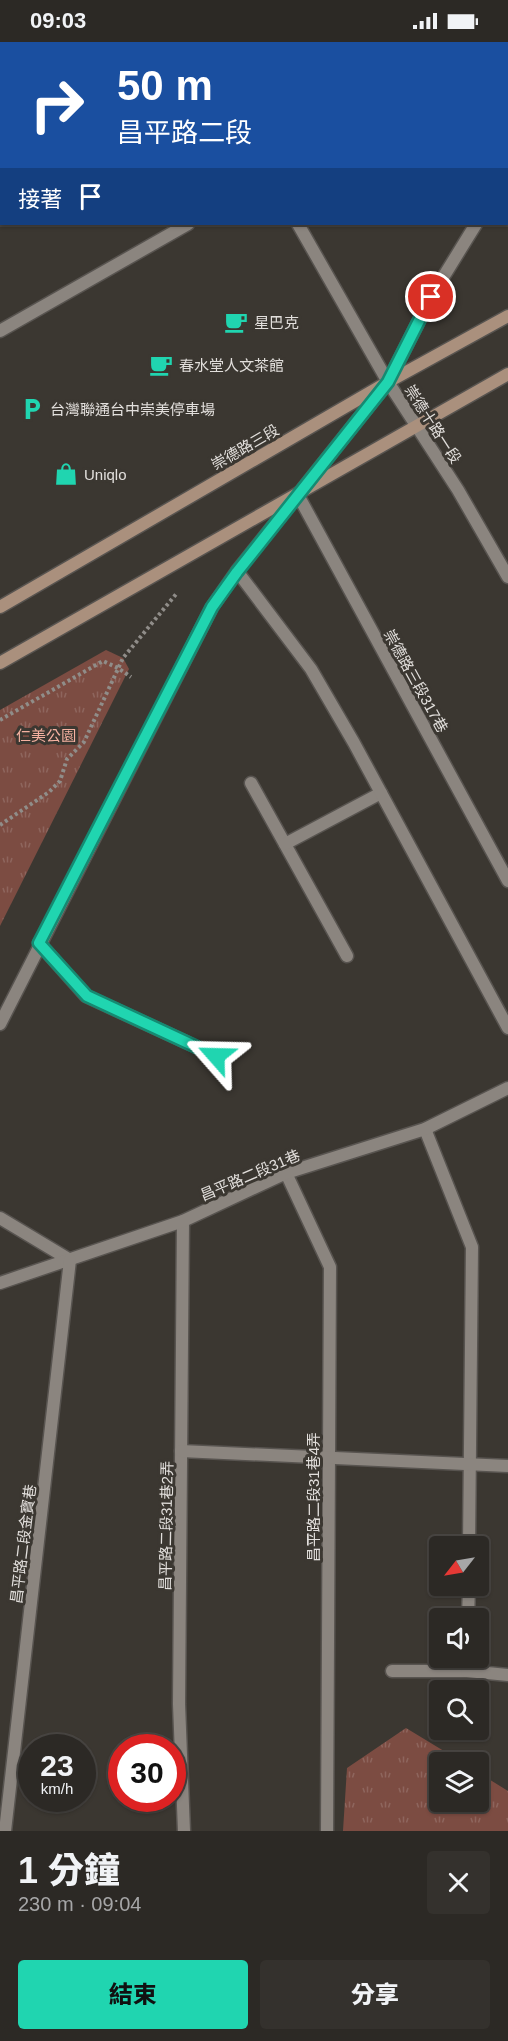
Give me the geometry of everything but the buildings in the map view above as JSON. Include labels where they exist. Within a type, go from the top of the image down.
[{"type":"main road","name":"崇德路三段","points":[[0,607],[388,382],[508,316]]},
{"type":"main road","points":[[0,663],[508,374]]},
{"type":"street","points":[[0,331],[186,225]]},
{"type":"street","name":"崇德十路一段","points":[[299,225],[388,382],[458,490],[508,577]]},
{"type":"street","points":[[0,1024],[39,943],[212,607],[237,572],[388,382],[431,297],[475,225]]},
{"type":"street","name":"崇德路三段317巷","points":[[298,495],[508,881]]},
{"type":"street","points":[[237,572],[312,669],[508,1028]]},
{"type":"street","points":[[251,783],[346,956]]},
{"type":"street","points":[[285,844],[381,793]]},
{"type":"street","points":[[39,943],[87,996],[216,1056]]},
{"type":"street","name":"昌平路二段31巷","points":[[0,1283],[183,1221],[286,1173],[425,1130],[508,1088]]},
{"type":"street","points":[[425,1130],[472,1247],[469,1536]]},
{"type":"street","name":"昌平路二段31巷4弄","points":[[286,1173],[330,1267],[327,1831]]},
{"type":"street","points":[[0,1218],[70,1260]]},
{"type":"street","name":"昌平路二段31巷2弄","points":[[183,1221],[179,1704],[184,1831]]},
{"type":"street","name":"昌平路二段金寶巷","points":[[5,1831],[70,1260]]},
{"type":"street","points":[[181,1451],[508,1466]]},
{"type":"street","points":[[392,1671],[467,1671],[508,1675]]},
{"type":"path","points":[[0,825],[60,782],[67,759],[84,742],[123,658],[177,593]]},
{"type":"path","points":[[0,720],[102,662],[118,668],[131,677]]},
{"type":"green space","name":"仁美公園","points":[[106,650],[123,658],[129,669],[0,926],[0,710]]},
{"type":"green space","points":[[406,1728],[446,1752],[429,1752],[429,1812],[489,1812],[489,1779],[508,1791],[508,1831],[343,1831],[347,1768]]},
{"type":"place","name":"星巴克","points":[[236,322]]},
{"type":"place","name":"春水堂人文茶館","points":[[161,365]]},
{"type":"place","name":"台灣聯通台中崇美停車場","points":[[32,409]]},
{"type":"place","name":"Uniqlo","points":[[66,474]]},
{"type":"route","points":[[216,1056],[87,996],[39,943],[212,607],[237,572],[388,382],[431,297]]}]
